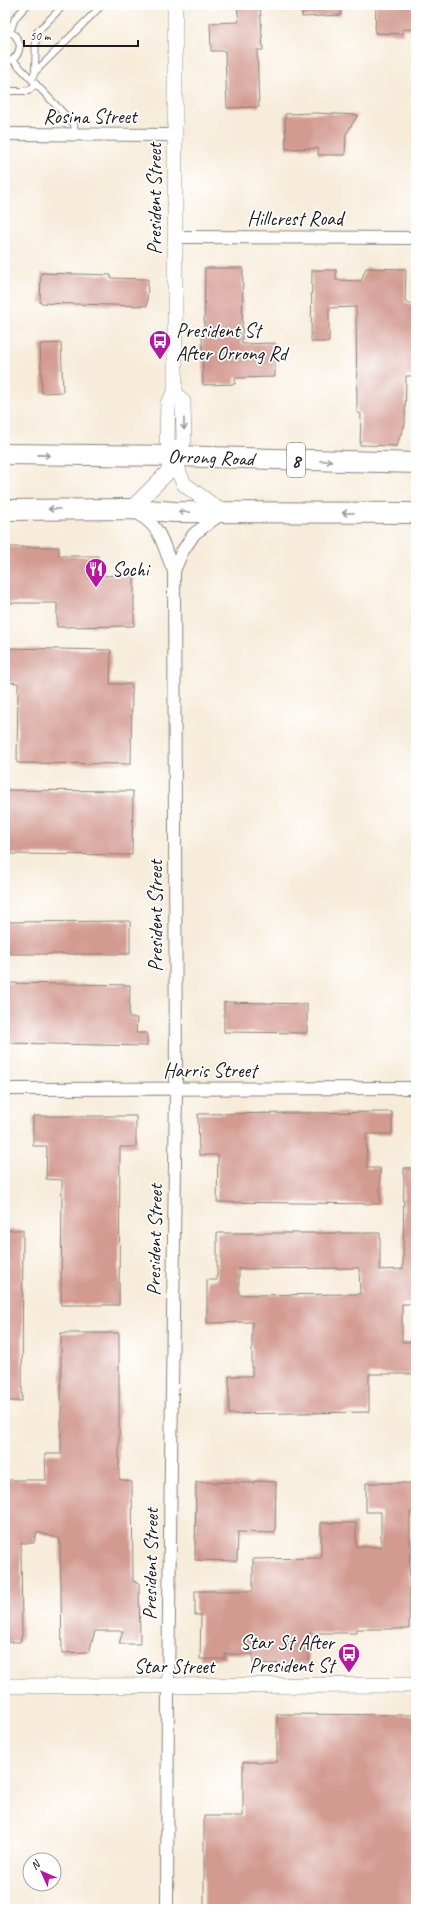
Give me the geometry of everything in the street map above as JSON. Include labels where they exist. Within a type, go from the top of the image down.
[{"type":"highway","name":"Orrong Road","points":[[5,454],[175,456],[416,463]]},
{"type":"highway","points":[[5,510],[131,509],[223,513],[416,513]]},
{"type":"street","name":"President Street","points":[[174,571],[182,552],[194,534],[223,513],[184,484],[179,473],[175,456],[167,440],[168,403],[175,393],[175,5]]},
{"type":"street","name":"Rosina Street","points":[[5,134],[175,135]]},
{"type":"street","name":"Hillcrest Road","points":[[174,237],[416,238]]},
{"type":"street","points":[[131,509],[167,473],[175,456]]},
{"type":"street","name":"President Street","points":[[131,509],[157,528],[174,571],[176,1089],[168,1686],[167,1909]]},
{"type":"street","name":"Harris Street","points":[[5,1089],[416,1088]]},
{"type":"street","name":"Star Street","points":[[5,1686],[416,1685]]},
{"type":"lane","points":[[5,62],[13,60],[19,50],[20,44],[15,35],[8,31],[15,18],[27,5]]},
{"type":"lane","points":[[5,91],[28,91],[34,82],[36,33],[64,5]]},
{"type":"lane","points":[[35,72],[102,5]]},
{"type":"lane","points":[[13,60],[74,124],[75,134]]},
{"type":"building","points":[[237,5],[260,5],[263,50],[257,50],[259,107],[227,108],[225,51],[211,51],[210,23],[239,22]]},
{"type":"building","points":[[302,5],[341,5],[341,15],[302,17]]},
{"type":"building","points":[[376,5],[416,5],[416,30],[403,29],[403,34],[375,33]]},
{"type":"building","points":[[316,113],[358,115],[346,134],[345,155],[318,155],[318,148],[286,149],[285,114]]},
{"type":"building","points":[[205,268],[243,268],[242,344],[275,343],[275,377],[235,378],[235,384],[203,385],[202,333],[204,333]]},
{"type":"building","points":[[366,268],[406,269],[405,302],[416,306],[416,376],[406,376],[405,424],[396,446],[360,445],[361,414],[357,412],[356,307],[329,308],[329,342],[311,342],[312,270],[336,270],[336,280],[361,281]]},
{"type":"building","points":[[41,273],[111,275],[111,278],[148,279],[147,306],[40,303]]},
{"type":"building","points":[[61,343],[63,392],[42,393],[40,344]]},
{"type":"building","points":[[5,547],[59,547],[59,556],[98,556],[98,576],[134,575],[134,626],[57,627],[57,603],[5,603]]},
{"type":"building","points":[[5,648],[111,650],[110,684],[132,684],[131,764],[17,763],[18,683],[5,682]]},
{"type":"building","points":[[5,790],[133,791],[132,855],[5,854]]},
{"type":"building","points":[[130,921],[130,954],[5,954],[5,922]]},
{"type":"building","points":[[5,983],[130,985],[129,1018],[137,1018],[136,1033],[147,1033],[147,1046],[5,1043]]},
{"type":"building","points":[[224,1002],[307,1004],[307,1033],[224,1032]]},
{"type":"building","points":[[392,1112],[392,1134],[366,1134],[367,1168],[380,1168],[380,1204],[217,1202],[218,1155],[199,1155],[198,1114]]},
{"type":"building","points":[[33,1116],[136,1116],[136,1147],[120,1147],[119,1305],[61,1305],[62,1180],[46,1179],[47,1146],[33,1146]]},
{"type":"building","points":[[404,1168],[416,1168],[416,1304],[402,1304],[402,1342],[416,1342],[416,1374],[369,1374],[369,1412],[229,1414],[229,1376],[252,1376],[252,1322],[207,1323],[207,1280],[217,1280],[217,1233],[380,1233],[380,1270],[403,1269]],"holes":[[[359,1268],[360,1294],[239,1295],[239,1269]]]},
{"type":"building","points":[[5,1230],[23,1230],[22,1401],[5,1401]]},
{"type":"building","points":[[61,1333],[119,1333],[119,1479],[132,1482],[133,1581],[139,1583],[140,1644],[119,1644],[123,1631],[95,1631],[89,1652],[62,1653],[60,1539],[37,1532],[34,1543],[21,1543],[22,1635],[20,1642],[5,1642],[5,1480],[46,1480],[45,1454],[61,1454]]},
{"type":"building","points":[[254,1481],[276,1482],[275,1533],[238,1532],[237,1561],[195,1560],[196,1482],[254,1483]]},
{"type":"building","points":[[366,1483],[416,1483],[416,1512],[410,1512],[409,1629],[356,1629],[356,1633],[309,1633],[309,1663],[253,1664],[253,1654],[225,1654],[225,1659],[200,1659],[201,1615],[195,1615],[195,1591],[253,1591],[253,1559],[321,1558],[321,1523],[356,1523],[356,1547],[381,1547],[381,1512],[366,1512]]},
{"type":"building","points":[[277,1714],[416,1715],[416,1909],[204,1909],[204,1816],[243,1816],[243,1762],[277,1762]]},
{"type":"place","name":"President St After Orrong Rd","points":[[160,360]]},
{"type":"place","name":"Sochi","points":[[96,588]]},
{"type":"place","name":"Star St After President St","points":[[349,1674]]}]
